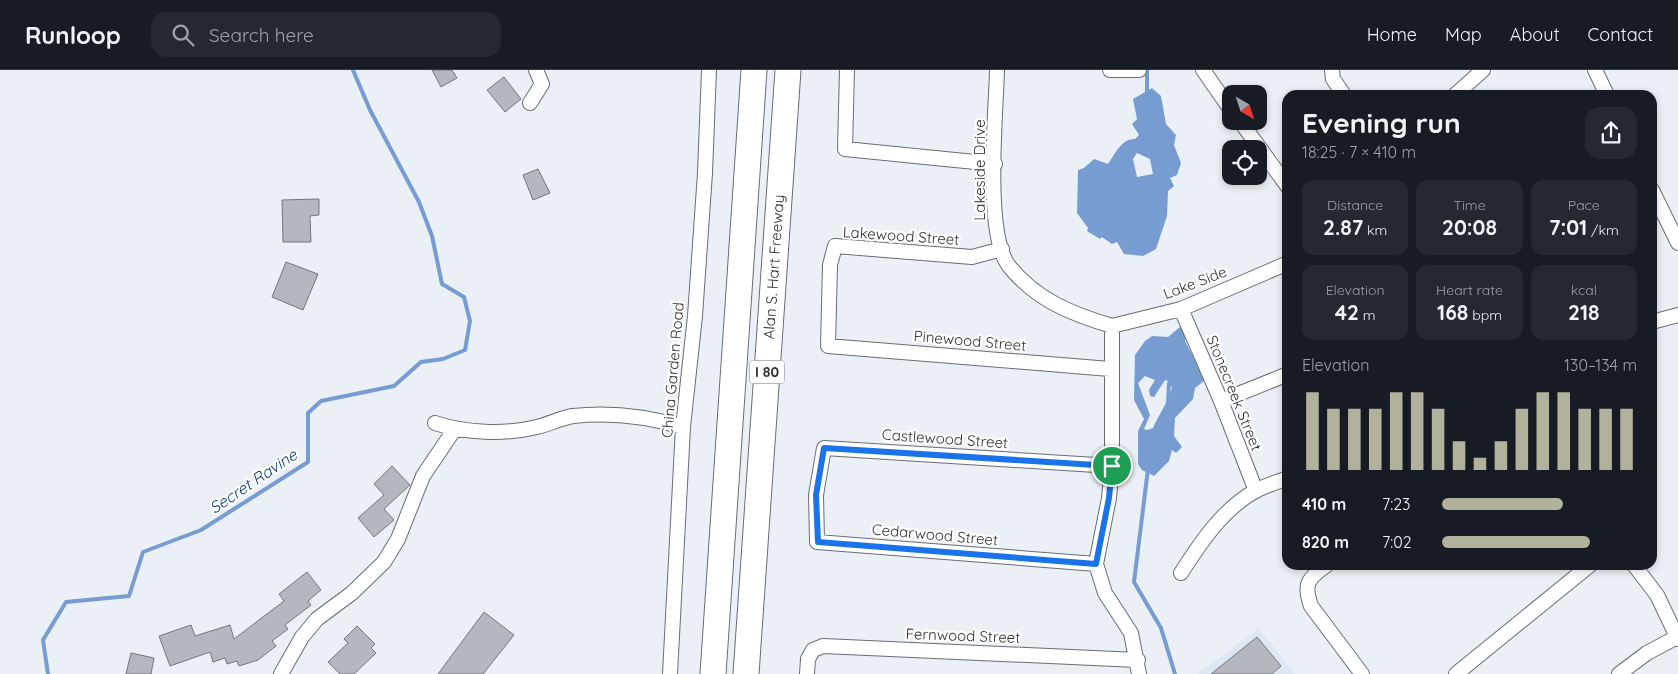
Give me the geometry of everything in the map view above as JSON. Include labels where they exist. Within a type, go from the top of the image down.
[{"type":"highway","name":"I 80","points":[[713,674],[754,70]]},
{"type":"highway","name":"Alan S. Hart Freeway","points":[[746,674],[788,70]]},
{"type":"street","points":[[530,103],[542,84],[536,70]]},
{"type":"street","name":"China Garden Road","points":[[670,674],[683,427],[695,316],[705,182],[709,70]]},
{"type":"street","points":[[847,70],[845,149],[995,164]]},
{"type":"street","name":"Lakeside Drive","points":[[997,70],[993,195],[996,229],[1008,264],[1038,295],[1074,314],[1112,326]]},
{"type":"street","points":[[1110,70],[1139,70]]},
{"type":"street","points":[[1202,70],[1222,98]]},
{"type":"street","points":[[1332,70],[1333,79],[1341,90]]},
{"type":"street","points":[[1461,90],[1483,70]]},
{"type":"street","points":[[1594,70],[1604,90]]},
{"type":"street","points":[[1247,130],[1282,179]]},
{"type":"street","points":[[1657,200],[1678,243]]},
{"type":"street","name":"Lakewood Street","points":[[828,346],[830,265],[835,246],[972,258],[1002,249]]},
{"type":"street","name":"Lake Side","points":[[1112,326],[1181,309],[1282,266]]},
{"type":"street","name":"Stonecreek Street","points":[[1181,309],[1221,401],[1256,490]]},
{"type":"street","points":[[1657,321],[1678,315]]},
{"type":"street","points":[[1112,326],[1110,369],[1114,434],[1112,466],[1109,498],[1096,564],[1105,593],[1131,633],[1138,667]]},
{"type":"street","name":"Pinewood Street","points":[[828,346],[1110,369]]},
{"type":"street","points":[[1221,401],[1282,376]]},
{"type":"street","points":[[435,423],[454,430],[498,431],[536,428],[572,416],[604,415],[663,421],[683,427]]},
{"type":"street","points":[[281,674],[302,637],[317,619],[352,593],[384,562],[398,539],[423,476],[454,430]]},
{"type":"street","name":"Castlewood Street","points":[[816,495],[824,448],[1112,466]]},
{"type":"street","points":[[1181,573],[1213,527],[1233,506],[1256,490],[1282,480]]},
{"type":"street","name":"Cedarwood Street","points":[[816,495],[818,542],[1096,564]]},
{"type":"street","points":[[1321,570],[1310,580],[1306,588],[1311,606],[1362,674]]},
{"type":"street","points":[[1456,674],[1584,570]]},
{"type":"street","points":[[1619,674],[1647,653],[1678,638],[1657,595],[1638,570]]},
{"type":"street","name":"Fernwood Street","points":[[807,674],[808,659],[813,650],[823,646],[1138,667]]},
{"type":"shaded area","points":[[1259,628],[1295,674],[1197,674]]},
{"type":"water","points":[[1152,88],[1161,96],[1166,124],[1176,135],[1174,145],[1181,163],[1177,175],[1170,178],[1174,186],[1168,191],[1167,216],[1156,249],[1143,256],[1124,254],[1117,242],[1112,244],[1102,237],[1100,239],[1087,231],[1088,228],[1077,213],[1078,170],[1084,168],[1094,159],[1108,164],[1116,151],[1126,141],[1135,139],[1139,135],[1132,124],[1137,119],[1133,99]],"holes":[[[1137,153],[1150,159],[1153,174],[1137,177],[1133,159]]]},
{"type":"water","points":[[1180,327],[1186,335],[1185,341],[1205,380],[1195,388],[1193,399],[1175,418],[1174,436],[1182,447],[1176,453],[1172,450],[1169,461],[1154,476],[1142,470],[1138,464],[1138,431],[1144,419],[1134,400],[1135,355],[1145,341],[1152,336],[1168,337]],"holes":[[[1145,376],[1155,380],[1149,390],[1150,396],[1154,397],[1165,380],[1168,381],[1167,388],[1170,385],[1172,387],[1153,428],[1147,430],[1144,429],[1150,415],[1138,383]]]},
{"type":"building","points":[[432,70],[452,70],[457,78],[441,87]]},
{"type":"building","points":[[504,77],[521,99],[505,112],[487,90]]},
{"type":"building","points":[[538,169],[550,193],[533,200],[523,175]]},
{"type":"building","points":[[319,199],[319,215],[310,216],[311,242],[283,242],[282,200]]},
{"type":"building","points":[[286,262],[318,274],[303,310],[272,297]]},
{"type":"building","points":[[392,466],[410,485],[384,509],[394,520],[374,537],[358,518],[384,495],[374,484]]},
{"type":"building","points":[[307,572],[321,590],[308,601],[311,605],[285,625],[288,629],[272,641],[276,646],[258,660],[239,666],[237,661],[227,664],[225,658],[213,662],[210,652],[170,666],[159,636],[191,625],[195,636],[230,625],[234,639],[284,601],[279,594]]},
{"type":"building","points":[[484,612],[514,635],[483,674],[438,674]]},
{"type":"building","points":[[357,626],[375,644],[371,648],[376,653],[354,674],[340,674],[328,662],[348,643],[344,639]]},
{"type":"building","points":[[1257,637],[1281,666],[1272,674],[1211,674]]},
{"type":"building","points":[[131,653],[154,658],[151,674],[126,674]]},
{"type":"waterway","name":"Secret Ravine","points":[[48,674],[43,640],[66,602],[129,596],[143,552],[201,530],[308,462],[308,413],[321,401],[394,386],[421,362],[443,359],[465,350],[470,321],[464,297],[442,284],[432,236],[419,202],[370,110],[353,70]]},
{"type":"waterway","points":[[1147,70],[1147,95]]},
{"type":"waterway","points":[[1168,403],[1169,383]]},
{"type":"waterway","points":[[1148,469],[1134,582],[1161,628],[1175,674]]},
{"type":"route","points":[[824,448],[1112,466],[1109,498],[1096,564],[818,542],[816,495],[824,448]]}]
